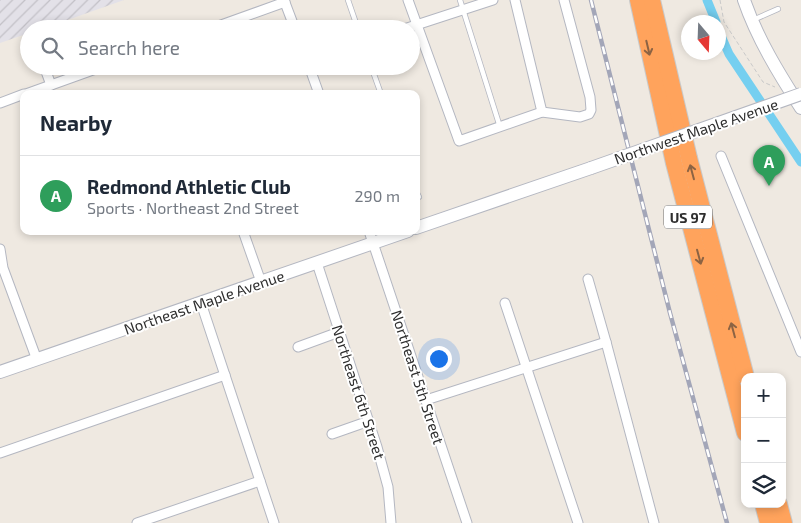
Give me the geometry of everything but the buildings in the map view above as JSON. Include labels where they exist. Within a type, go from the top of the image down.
[{"type":"highway","name":"US 97","points":[[638,0],[674,163],[741,418]]},
{"type":"highway","name":"US 97","points":[[652,0],[688,158],[745,373]]},
{"type":"highway","points":[[764,508],[768,523]]},
{"type":"highway","points":[[780,508],[784,523]]},
{"type":"main road","points":[[744,0],[751,21],[786,85],[801,108]]},
{"type":"main road","name":"Northwest Maple Avenue","points":[[420,227],[801,94]]},
{"type":"main road","name":"Northeast Maple Avenue","points":[[0,372],[398,235]]},
{"type":"street","points":[[408,0],[414,20]]},
{"type":"street","points":[[420,23],[461,5],[493,0]]},
{"type":"street","points":[[515,0],[542,112]]},
{"type":"street","points":[[420,36],[459,141],[542,112],[580,116],[590,114],[590,97],[564,0]]},
{"type":"street","points":[[234,20],[285,1],[292,20]]},
{"type":"street","points":[[47,75],[51,85]]},
{"type":"street","points":[[37,90],[79,75]]},
{"type":"street","points":[[312,75],[318,90]]},
{"type":"street","points":[[0,103],[20,96]]},
{"type":"street","points":[[721,156],[801,352]]},
{"type":"street","points":[[244,235],[261,282]]},
{"type":"street","name":"Northeast 5th Street","points":[[371,235],[467,523]]},
{"type":"street","points":[[0,249],[3,268],[37,360]]},
{"type":"street","name":"Northeast 6th Street","points":[[317,263],[369,421],[388,487],[391,523]]},
{"type":"street","points":[[588,279],[654,523]]},
{"type":"street","points":[[201,303],[274,523]]},
{"type":"street","points":[[505,303],[578,523]]},
{"type":"street","points":[[298,347],[340,332]]},
{"type":"street","points":[[426,400],[606,342]]},
{"type":"street","points":[[0,453],[225,375]]},
{"type":"street","points":[[332,434],[369,421]]},
{"type":"street","points":[[138,523],[260,481]]},
{"type":"lane","points":[[348,0],[355,20]]},
{"type":"lane","points":[[461,5],[500,127]]},
{"type":"lane","points":[[751,21],[778,9]]},
{"type":"lane","points":[[374,75],[380,90]]},
{"type":"path","points":[[720,0],[724,22],[763,82],[776,88],[786,85]]},
{"type":"shaded area","points":[[0,0],[124,0],[67,20],[20,20],[20,36],[0,43]]},
{"type":"waterway","points":[[707,0],[713,15]]},
{"type":"waterway","points":[[726,47],[801,162]]},
{"type":"railway","points":[[591,0],[670,313],[727,523]]},
{"type":"place","name":"Redmond Athletic Club","points":[[769,186]]}]
